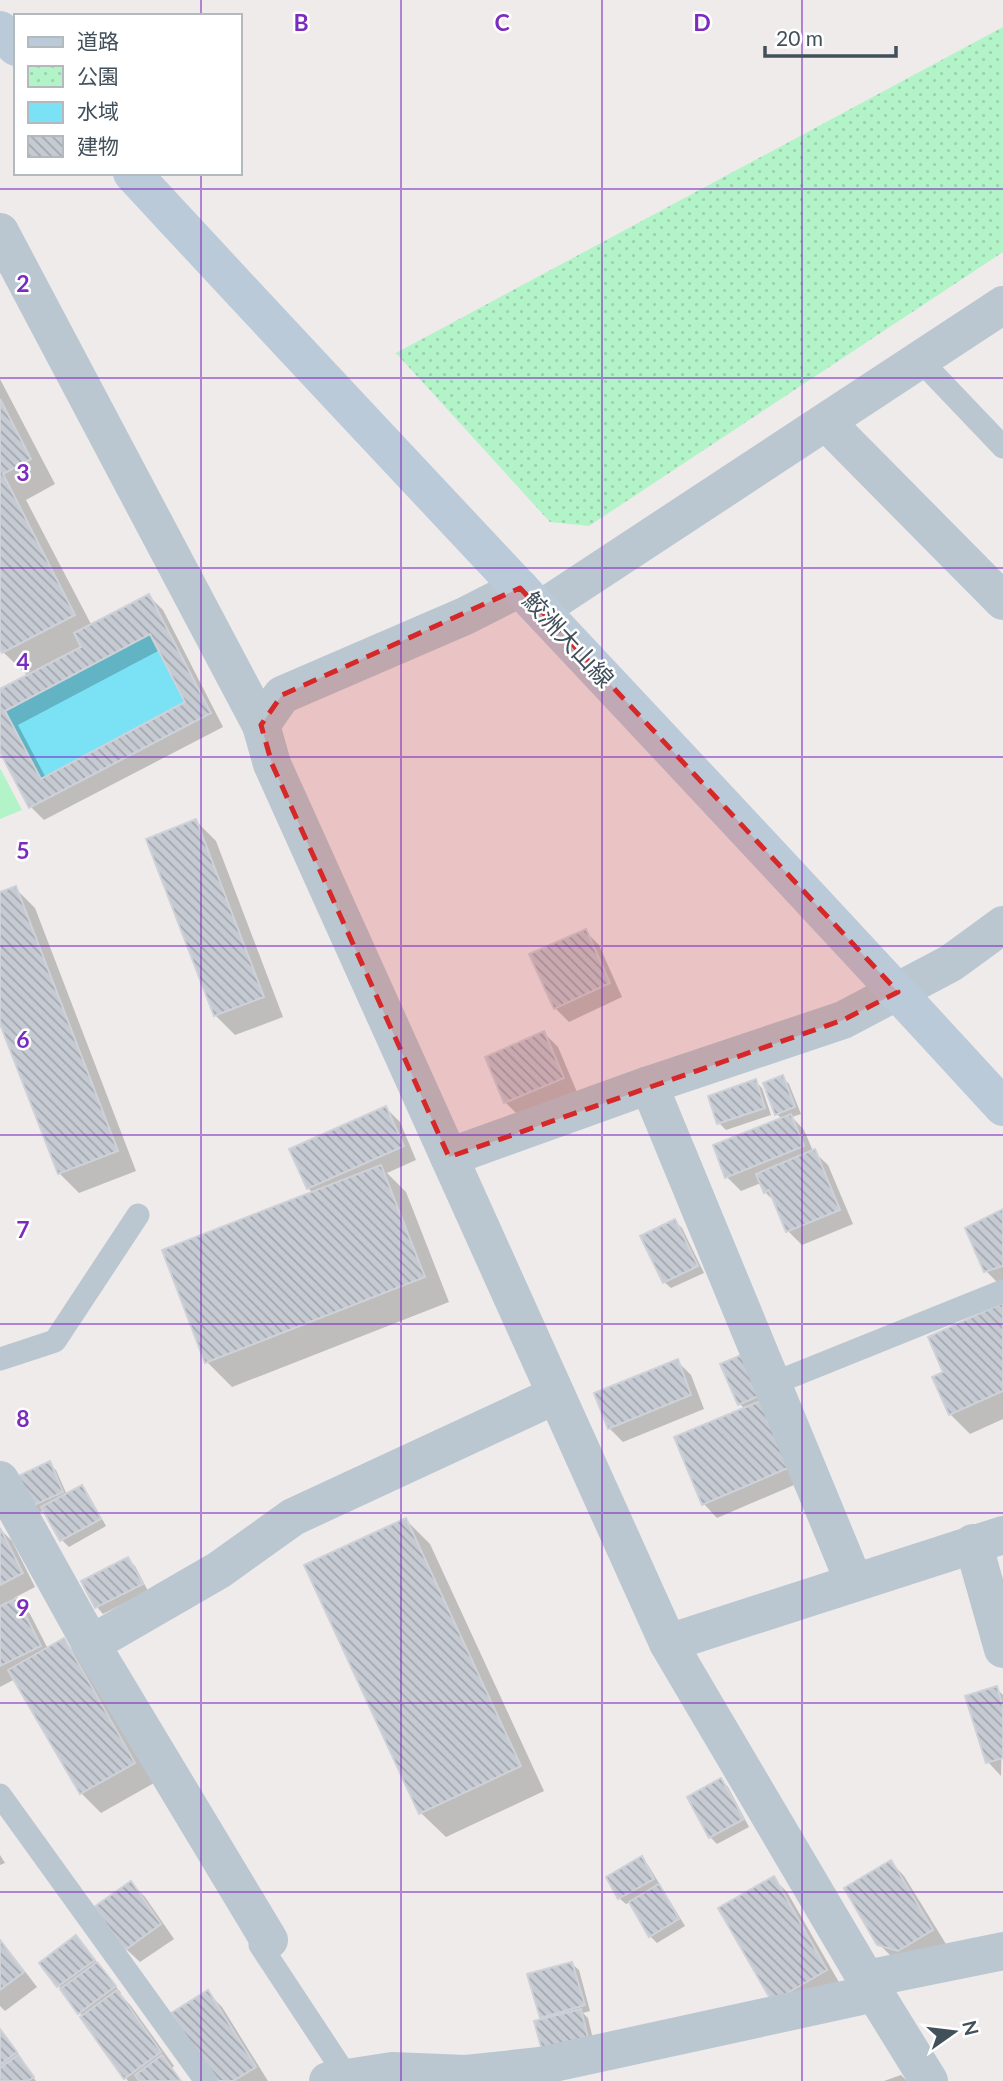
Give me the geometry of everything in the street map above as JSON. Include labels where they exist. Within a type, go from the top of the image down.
[{"type":"main road","points":[[0,30],[14,45]]},
{"type":"main road","name":"鮫洲大山線","points":[[134,175],[1003,1107]]},
{"type":"street","points":[[0,232],[261,725],[272,764],[668,1643],[929,2081]]},
{"type":"street","points":[[261,725],[282,695],[466,616],[531,598],[827,423],[1003,305]]},
{"type":"street","points":[[827,423],[1003,601]]},
{"type":"street","points":[[449,1157],[649,1085],[843,1020],[951,963],[1003,925]]},
{"type":"street","points":[[649,1085],[854,1582]]},
{"type":"street","points":[[91,1644],[219,1570],[293,1517],[556,1395]]},
{"type":"street","points":[[0,1480],[91,1644],[269,1940]]},
{"type":"street","points":[[668,1643],[988,1539],[1003,1649]]},
{"type":"street","points":[[338,2079],[392,2071],[466,2074],[540,2066],[871,1986],[1003,1951]]},
{"type":"lane","points":[[920,360],[1003,447]]},
{"type":"lane","points":[[0,1359],[55,1341],[138,1215]]},
{"type":"lane","points":[[772,1384],[1003,1291]]},
{"type":"lane","points":[[0,1796],[206,2081]]},
{"type":"lane","points":[[269,1940],[260,1945],[338,2079]]},
{"type":"highlighted area","points":[[520,588],[898,992],[843,1020],[449,1157],[272,764],[261,725],[282,695]]},
{"type":"green space","points":[[1003,27],[1003,252],[589,526],[550,522],[396,353]]},
{"type":"green space","points":[[0,768],[22,810],[0,819]]},
{"type":"water","points":[[150,634],[185,702],[41,779],[5,711]]},
{"type":"building","points":[[0,399],[31,459],[3,474],[75,615],[2,653],[0,649]]},
{"type":"building","points":[[149,594],[211,713],[29,808],[0,752],[0,689],[81,647],[74,633]],"holes":[[[150,634],[185,702],[41,779],[5,711]]]},
{"type":"building","points":[[196,819],[264,997],[214,1016],[146,839]]},
{"type":"building","points":[[16,886],[118,1151],[58,1174],[0,1024],[0,892]]},
{"type":"building","points":[[586,929],[610,983],[554,1009],[529,954]]},
{"type":"building","points":[[544,1031],[564,1078],[504,1103],[485,1057]]},
{"type":"building","points":[[783,1075],[795,1107],[775,1115],[763,1083]]},
{"type":"building","points":[[756,1079],[765,1108],[717,1124],[708,1096]]},
{"type":"building","points":[[386,1106],[404,1146],[307,1189],[289,1149]]},
{"type":"building","points":[[791,1114],[804,1146],[725,1178],[713,1145]]},
{"type":"building","points":[[815,1149],[840,1210],[786,1232],[769,1190],[764,1193],[756,1174]]},
{"type":"building","points":[[381,1165],[425,1277],[205,1363],[162,1250]]},
{"type":"building","points":[[1003,1209],[1003,1266],[984,1272],[965,1228]]},
{"type":"building","points":[[675,1219],[698,1266],[663,1283],[640,1236]]},
{"type":"building","points":[[1003,1303],[1003,1391],[949,1415],[932,1377],[943,1372],[928,1337]]},
{"type":"building","points":[[748,1352],[766,1393],[738,1405],[720,1364]]},
{"type":"building","points":[[678,1359],[691,1395],[608,1429],[594,1393]]},
{"type":"building","points":[[760,1401],[788,1468],[702,1505],[674,1437]]},
{"type":"building","points":[[50,1461],[63,1492],[30,1507],[16,1477]]},
{"type":"building","points":[[82,1485],[101,1519],[60,1541],[41,1507]]},
{"type":"building","points":[[406,1518],[521,1766],[419,1814],[304,1565]]},
{"type":"building","points":[[0,1528],[23,1573],[0,1585]]},
{"type":"building","points":[[128,1557],[143,1584],[95,1608],[81,1581]]},
{"type":"building","points":[[17,1598],[41,1646],[0,1666],[0,1606]]},
{"type":"building","points":[[64,1638],[135,1763],[80,1794],[8,1670]]},
{"type":"building","points":[[997,1686],[1003,1707],[1003,1758],[986,1763],[965,1696]]},
{"type":"building","points":[[721,1778],[744,1819],[709,1838],[687,1797]]},
{"type":"building","points":[[642,1856],[654,1879],[618,1899],[606,1877]]},
{"type":"building","points":[[891,1860],[933,1930],[898,1951],[877,1945],[844,1888]]},
{"type":"building","points":[[774,1876],[827,1970],[772,2002],[718,1908]]},
{"type":"building","points":[[131,1881],[161,1924],[125,1950],[94,1907]]},
{"type":"building","points":[[659,1884],[679,1919],[649,1937],[629,1902]]},
{"type":"building","points":[[76,1935],[95,1960],[57,1987],[39,1963]]},
{"type":"building","points":[[0,1940],[24,1972],[0,1990]]},
{"type":"building","points":[[97,1962],[116,1986],[78,2014],[60,1989]]},
{"type":"building","points":[[572,1962],[585,2005],[540,2018],[527,1974]]},
{"type":"building","points":[[117,1990],[161,2052],[124,2079],[80,2017]]},
{"type":"building","points":[[208,1990],[256,2067],[233,2081],[214,2081],[171,2013]]},
{"type":"building","points":[[581,2009],[589,2042],[543,2054],[534,2021]]},
{"type":"building","points":[[0,2029],[17,2052],[0,2065]]},
{"type":"building","points":[[18,2055],[34,2077],[28,2081],[0,2081],[0,2068]]},
{"type":"building","points":[[162,2055],[181,2081],[139,2081],[135,2075]]}]
